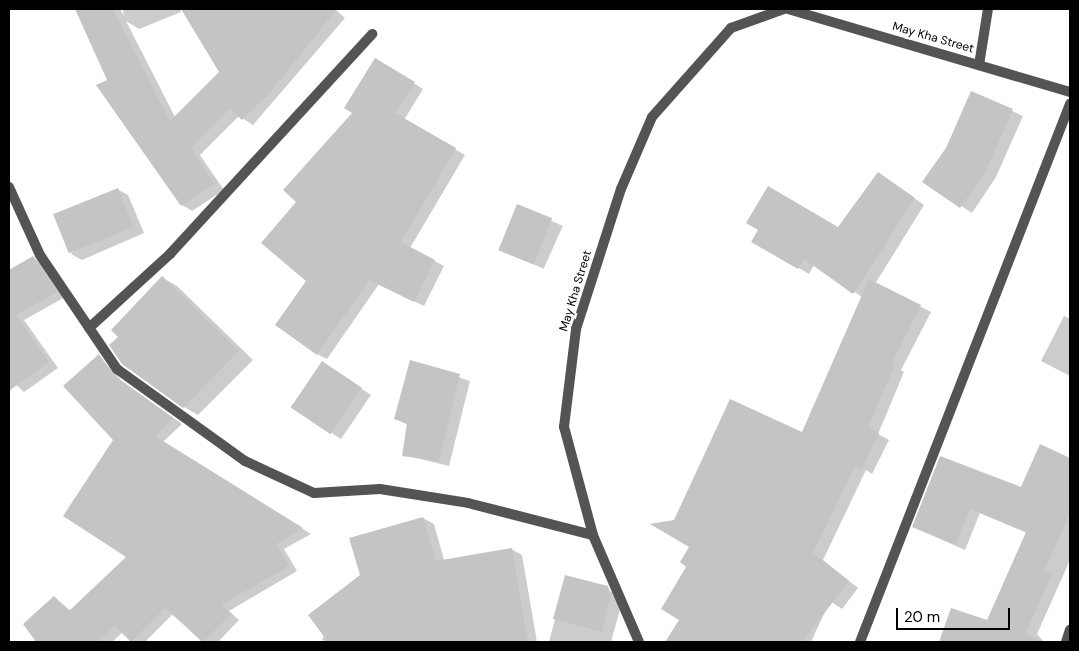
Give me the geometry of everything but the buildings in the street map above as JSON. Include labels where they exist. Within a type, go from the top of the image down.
[{"type":"street","name":"May Kha Street","points":[[639,642],[593,535],[564,428],[576,329],[621,189],[652,117],[732,28],[784,9]]},
{"type":"street","name":"May Kha Street","points":[[788,9],[1070,92]]},
{"type":"street","points":[[979,65],[988,9]]},
{"type":"street","points":[[89,328],[170,254],[372,34]]},
{"type":"street","points":[[860,642],[1070,104]]},
{"type":"street","points":[[9,187],[40,255],[117,369],[245,461],[314,493],[380,489],[468,503],[593,535]]},
{"type":"street","points":[[1066,642],[1070,630]]}]
